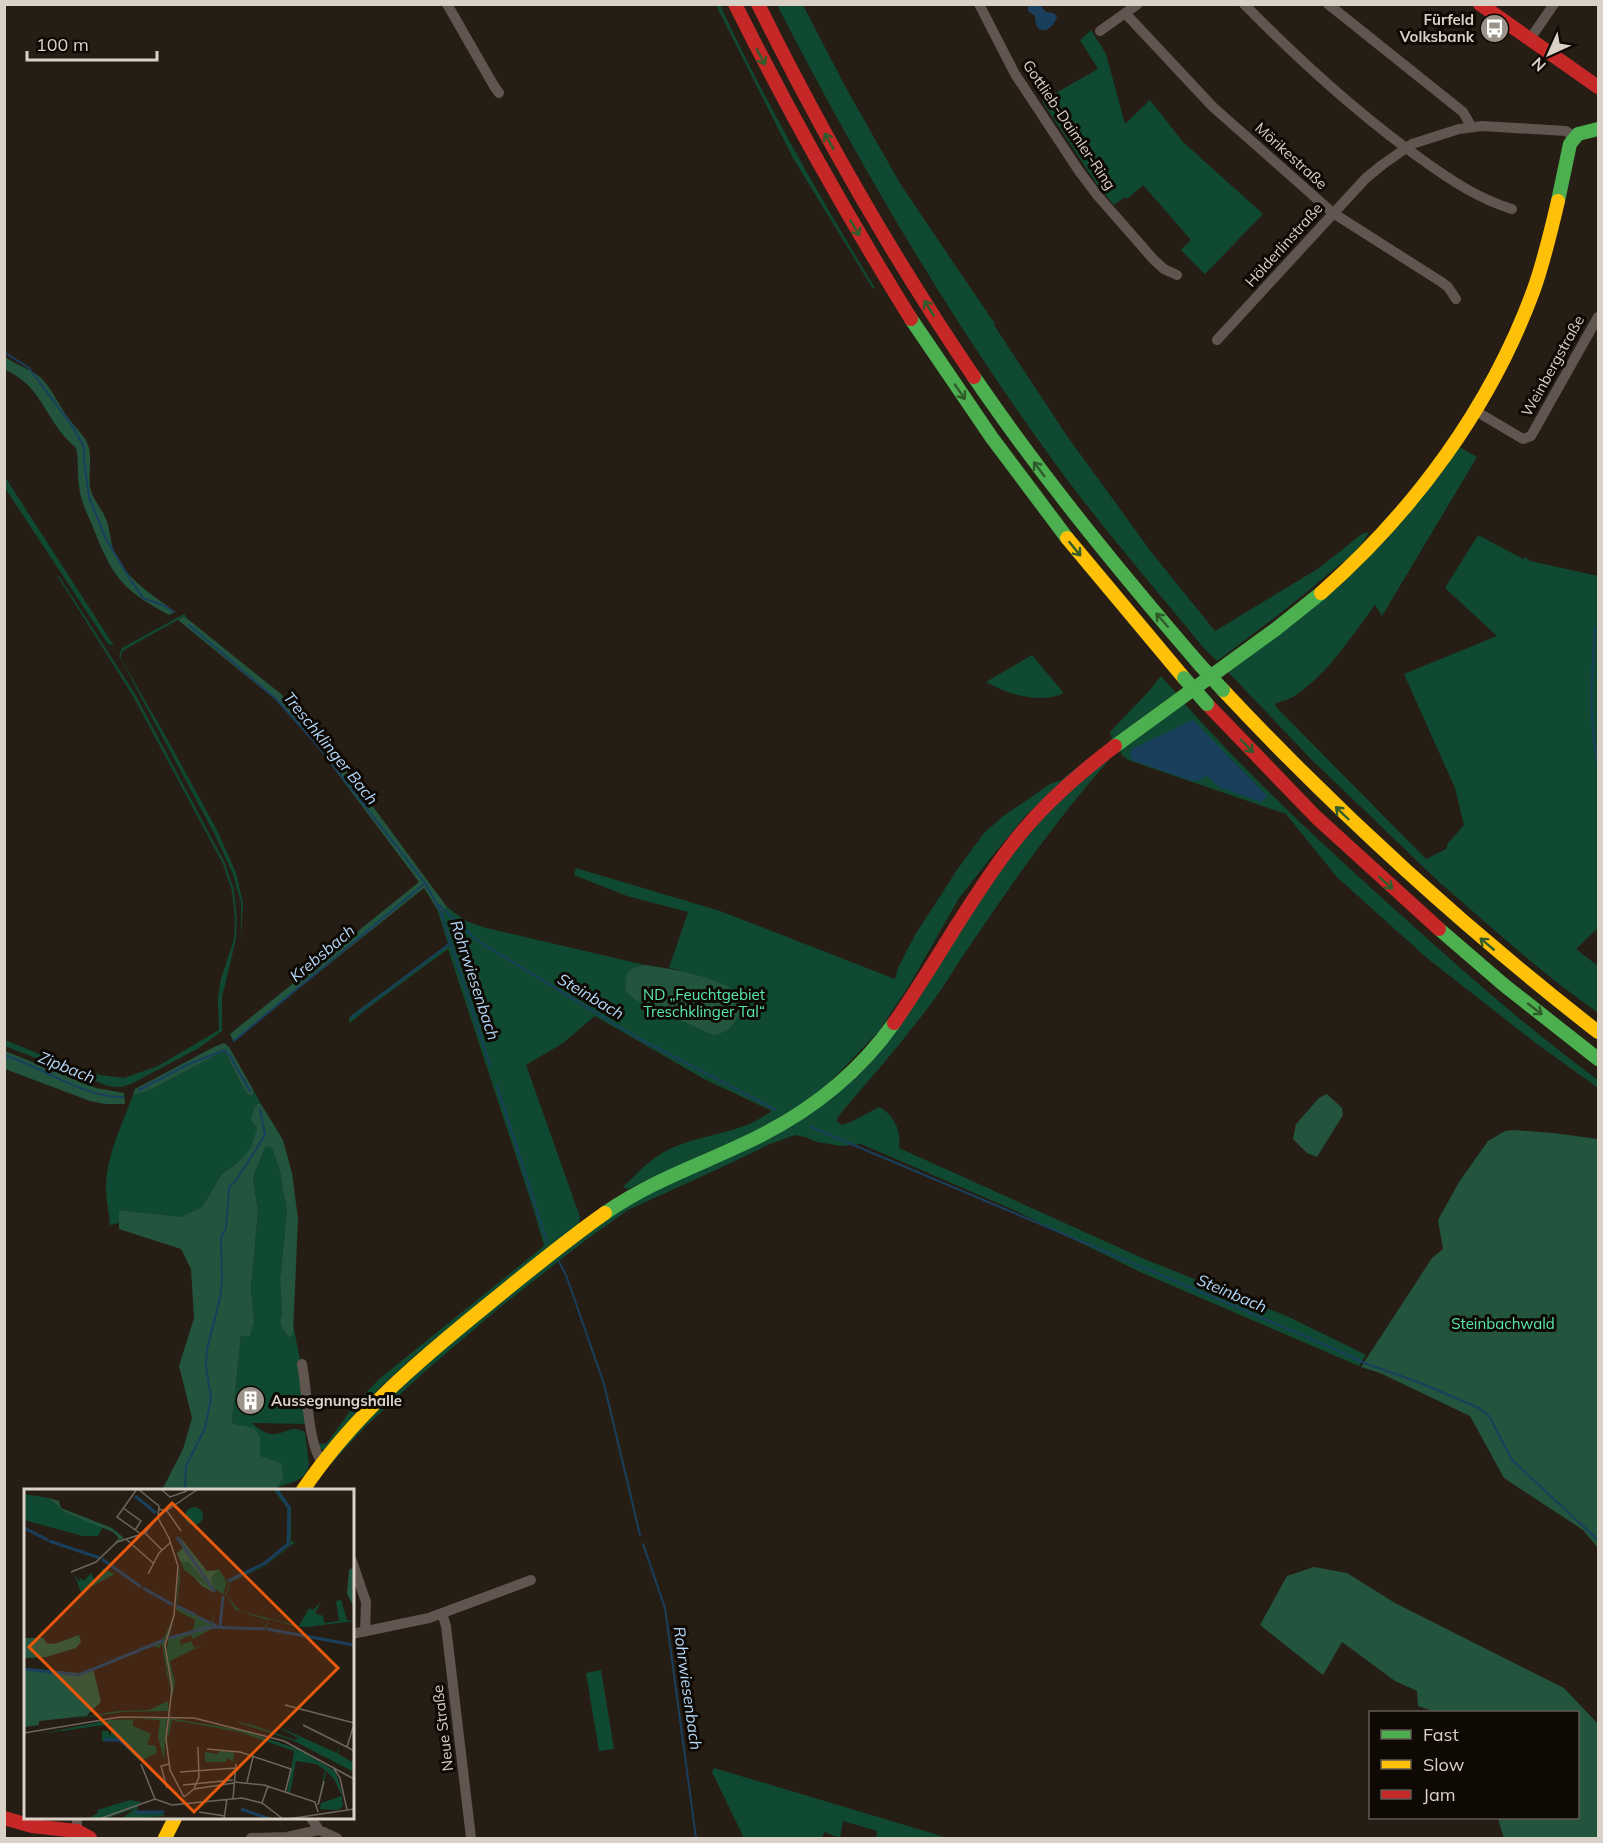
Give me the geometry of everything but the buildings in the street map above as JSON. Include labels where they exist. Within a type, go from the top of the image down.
[{"type":"main road","points":[[735,4],[776,87],[844,211],[900,304],[978,419],[1047,512],[1118,601],[1207,704],[1376,874],[1482,967],[1599,1059]]},
{"type":"main road","points":[[758,4],[799,87],[841,163],[960,356],[1028,454],[1132,586],[1200,665],[1290,761],[1397,865],[1487,945],[1599,1032]]},
{"type":"main road","points":[[1480,4],[1575,68],[1599,87]]},
{"type":"main road","points":[[304,1489],[322,1462],[376,1401],[414,1365],[552,1252],[614,1206],[658,1180],[739,1147],[784,1123],[849,1074],[875,1048],[903,1011],[983,883],[1037,815],[1112,747],[1309,603],[1351,566],[1407,505],[1436,468],[1474,410],[1519,327],[1533,292],[1548,245],[1570,144],[1574,137],[1583,132],[1599,129]]},
{"type":"main road","points":[[4,1818],[32,1827],[78,1821],[83,1833],[90,1839]]},
{"type":"main road","points":[[165,1839],[175,1819]]},
{"type":"street","points":[[447,4],[499,93]]},
{"type":"street","name":"Gottlieb-Daimler-Ring","points":[[979,4],[1015,75],[1085,179],[1154,260],[1164,269],[1177,275]]},
{"type":"street","points":[[1100,31],[1138,4]]},
{"type":"street","points":[[1244,4],[1368,120],[1470,192],[1512,209]]},
{"type":"street","points":[[1329,4],[1463,112],[1471,126]]},
{"type":"street","points":[[1530,39],[1554,4]]},
{"type":"street","name":"Mörikestraße","points":[[1125,13],[1213,107],[1333,213],[1443,283],[1456,299]]},
{"type":"street","name":"Hölderlinstraße","points":[[1216,340],[1366,178],[1405,148],[1423,139],[1471,126],[1566,131],[1574,137]]},
{"type":"street","name":"Weinbergstraße","points":[[1474,410],[1523,439],[1531,436],[1599,317]]},
{"type":"street","points":[[302,1365],[313,1443],[317,1456],[322,1462]]},
{"type":"street","points":[[354,1567],[366,1602],[365,1631]]},
{"type":"street","points":[[354,1634],[429,1618],[531,1580]]},
{"type":"street","name":"Neue Straße","points":[[442,1613],[446,1626],[471,1839]]},
{"type":"street","points":[[312,1819],[319,1830],[337,1839]]},
{"type":"street","points":[[251,1839],[288,1837],[319,1830]]},
{"type":"green space","points":[[716,5],[720,5],[793,148],[875,288],[873,289],[793,158]]},
{"type":"green space","points":[[777,5],[803,5],[846,88],[901,185],[1067,436],[1152,553],[1215,631],[1319,568],[1362,534],[1369,532],[1356,550],[1287,608],[1217,661],[1102,524],[1007,395],[902,231]]},
{"type":"green space","points":[[1091,30],[1106,54],[1125,124],[1150,100],[1183,142],[1263,214],[1205,274],[1181,250],[1191,240],[1143,185],[1127,199],[1125,197],[1114,205],[1098,186],[1042,101],[1098,69],[1080,40]]},
{"type":"green space","points":[[4,356],[40,377],[84,438],[89,450],[91,491],[106,519],[119,561],[132,578],[175,612],[169,615],[140,598],[114,572],[81,498],[76,448],[56,426],[25,382],[5,370]]},
{"type":"green space","points":[[1456,445],[1477,457],[1382,616],[1375,605],[1338,655],[1317,678],[1293,697],[1275,704],[1426,859],[1446,849],[1448,843],[1464,825],[1455,788],[1404,674],[1497,636],[1445,588],[1478,535],[1523,559],[1525,557],[1530,561],[1598,576],[1598,928],[1576,949],[1598,966],[1598,1013],[1515,948],[1438,881],[1312,760],[1227,671],[1296,621]]},
{"type":"green space","points":[[5,477],[114,646],[108,644],[5,488]]},
{"type":"green space","points":[[59,576],[135,694],[225,863],[234,890],[237,919],[236,939],[222,997],[222,1031],[199,1048],[121,1087],[108,1086],[5,1046],[5,1040],[74,1068],[124,1078],[158,1066],[219,1030],[218,997],[221,979],[234,939],[235,919],[232,891],[223,864],[133,696]]},
{"type":"green space","points":[[184,614],[189,620],[183,617],[124,650],[121,659],[218,832],[236,873],[243,903],[241,939],[241,903],[233,874],[214,833],[119,656],[122,648]]},
{"type":"green space","points":[[183,617],[281,694],[318,732],[447,907],[442,912],[437,909],[424,888],[233,1041],[230,1034],[419,882],[311,738],[276,700],[178,620]]},
{"type":"green space","points":[[1032,655],[1063,692],[1062,694],[1033,698],[986,682]]},
{"type":"green space","points":[[1161,676],[1176,693],[1112,739],[1110,732]]},
{"type":"green space","points":[[1183,702],[1262,785],[1345,865],[1498,1001],[1598,1080],[1598,1088],[1533,1041],[1427,958],[1337,877],[1286,814],[1128,760],[1122,755],[1119,749]]},
{"type":"green space","points":[[1100,749],[1100,752],[1026,815],[959,898],[910,984],[879,1031],[831,1081],[805,1102],[751,1134],[628,1189],[623,1187],[649,1163],[671,1148],[749,1124],[772,1111],[704,1079],[595,1016],[563,1043],[526,1065],[580,1217],[579,1224],[418,1353],[377,1391],[324,1450],[318,1448],[318,1444],[327,1443],[353,1407],[379,1379],[544,1246],[448,949],[349,1022],[353,1014],[448,944],[437,909],[442,912],[447,907],[466,921],[486,928],[645,965],[635,967],[684,971],[669,968],[688,912],[627,896],[574,875],[576,868],[720,911],[895,979],[898,968],[915,935],[984,833],[1002,817],[1050,784],[1061,780]]},
{"type":"green space","points":[[1109,758],[1018,875],[933,1001],[836,1121],[842,1125],[846,1124],[880,1107],[896,1124],[899,1148],[1142,1258],[1289,1317],[1366,1355],[1359,1366],[1138,1271],[1014,1210],[861,1144],[842,1146],[817,1142],[795,1135],[770,1144],[628,1210],[499,1308],[423,1373],[365,1427],[327,1468],[321,1470],[426,1357],[643,1191],[750,1144],[864,1061],[970,906],[1051,804]]},
{"type":"green space","name":"ND „Feuchtgebiet Treschklinger Tal“","points":[[645,965],[685,972],[715,981],[728,987],[746,1002],[730,1028],[713,1035],[636,1000],[625,990],[627,973],[635,967]]},
{"type":"green space","points":[[224,1043],[229,1047],[254,1091],[252,1096],[248,1095],[224,1052],[150,1090],[133,1095],[135,1089]]},
{"type":"green space","points":[[5,1051],[96,1088],[124,1093],[125,1104],[90,1101],[5,1069]]},
{"type":"green space","points":[[224,1052],[248,1095],[252,1096],[254,1091],[261,1104],[257,1104],[254,1108],[252,1121],[257,1128],[252,1148],[221,1175],[202,1207],[181,1217],[119,1210],[119,1223],[110,1225],[106,1192],[108,1167],[133,1095],[150,1090]]},
{"type":"green space","points":[[1327,1094],[1342,1108],[1343,1115],[1317,1157],[1307,1153],[1293,1139],[1296,1124],[1319,1098]]},
{"type":"green space","points":[[257,1104],[261,1104],[283,1140],[292,1173],[298,1219],[293,1334],[289,1337],[282,1329],[280,1321],[282,1313],[280,1279],[287,1212],[280,1172],[272,1147],[266,1146],[253,1177],[258,1212],[251,1288],[254,1320],[250,1336],[241,1336],[232,1420],[233,1424],[254,1428],[260,1437],[260,1456],[281,1463],[283,1478],[276,1489],[163,1489],[183,1449],[192,1418],[179,1366],[194,1318],[191,1269],[181,1249],[119,1229],[119,1210],[181,1217],[202,1207],[221,1175],[251,1148],[257,1128],[251,1121]]},
{"type":"green space","name":"Steinbachwald","points":[[1505,1131],[1598,1139],[1598,1548],[1583,1530],[1504,1478],[1470,1416],[1380,1373],[1361,1367],[1432,1258],[1443,1249],[1438,1220],[1459,1182],[1488,1141]]},
{"type":"green space","points":[[266,1146],[272,1146],[280,1172],[287,1212],[280,1279],[282,1313],[280,1321],[285,1334],[293,1334],[293,1324],[301,1365],[307,1424],[252,1423],[269,1434],[292,1429],[305,1432],[309,1464],[308,1470],[301,1478],[275,1488],[283,1478],[260,1457],[260,1437],[233,1424],[232,1420],[241,1335],[254,1320],[251,1288],[258,1212],[253,1177]]},
{"type":"green space","points":[[1314,1567],[1347,1573],[1395,1603],[1564,1688],[1598,1724],[1598,1838],[1504,1838],[1498,1819],[1579,1819],[1579,1711],[1433,1711],[1418,1706],[1417,1691],[1395,1681],[1342,1642],[1323,1675],[1260,1625],[1287,1576]]},
{"type":"green space","points":[[601,1670],[614,1749],[599,1751],[586,1673]]},
{"type":"green space","points":[[714,1768],[948,1838],[876,1838],[877,1831],[843,1821],[840,1838],[824,1832],[822,1838],[744,1838],[712,1772]]},
{"type":"water","points":[[1030,4],[1040,5],[1046,12],[1057,16],[1047,30],[1037,27],[1035,16],[1028,11]]},
{"type":"water","points":[[1193,720],[1267,796],[1261,802],[1219,787],[1206,775],[1200,780],[1192,781],[1132,760],[1130,757],[1134,748]]},
{"type":"waterway","name":"Treschklinger Bach","points":[[4,352],[29,368],[73,427],[84,447],[89,497],[106,539],[130,579],[143,598],[174,612]]},
{"type":"waterway","name":"Treschklinger Bach","points":[[189,625],[276,699],[318,746],[425,883],[440,910],[490,1065]]},
{"type":"waterway","points":[[1595,628],[1592,714],[1598,765]]},
{"type":"waterway","name":"Krebsbach","points":[[234,1041],[424,884]]},
{"type":"waterway","name":"Steinbach","points":[[439,905],[478,941],[636,1037],[776,1110]]},
{"type":"waterway","points":[[351,1018],[449,944]]},
{"type":"waterway","name":"Zipbach","points":[[139,1090],[187,1065],[224,1050],[230,1056],[250,1091]]},
{"type":"waterway","name":"Zipbach","points":[[4,1055],[78,1087],[108,1096],[123,1097]]},
{"type":"waterway","name":"Rohrwiesenbach","points":[[497,1086],[547,1242]]},
{"type":"waterway","name":"Krebsbach","points":[[185,1489],[186,1466],[205,1428],[211,1398],[206,1367],[207,1349],[220,1298],[221,1238],[226,1228],[229,1188],[265,1135],[260,1109]]},
{"type":"waterway","name":"Steinbach","points":[[811,1127],[1367,1364],[1418,1382],[1479,1408],[1489,1416],[1512,1460],[1598,1540]]},
{"type":"waterway","name":"Rohrwiesenbach","points":[[559,1262],[566,1275],[604,1384],[640,1535]]},
{"type":"waterway","name":"Rohrwiesenbach","points":[[643,1544],[665,1608],[696,1838]]},
{"type":"traffic: fast","points":[[1558,201],[1570,144],[1578,134],[1598,129]]},
{"type":"traffic: fast","points":[[911,319],[992,438],[1067,538]]},
{"type":"traffic: fast","points":[[974,377],[1027,452],[1083,524],[1200,665]]},
{"type":"traffic: fast","points":[[1115,746],[1276,629],[1321,593]]},
{"type":"traffic: fast","points":[[1200,665],[1223,690]]},
{"type":"traffic: fast","points":[[1184,678],[1207,704]]},
{"type":"traffic: fast","points":[[1439,929],[1504,985],[1598,1059]]},
{"type":"traffic: fast","points":[[605,1213],[655,1184],[763,1134],[805,1109],[844,1079],[879,1043],[894,1023]]},
{"type":"traffic: slow","points":[[1321,593],[1387,528],[1418,492],[1472,415],[1496,375],[1534,289],[1558,201]]},
{"type":"traffic: slow","points":[[1067,538],[1184,678]]},
{"type":"traffic: slow","points":[[1223,690],[1312,782],[1404,868],[1499,952],[1598,1032]]},
{"type":"traffic: slow","points":[[304,1489],[343,1438],[411,1369],[530,1270],[605,1213]]},
{"type":"traffic: slow","points":[[165,1838],[174,1819]]},
{"type":"traffic: jam","points":[[735,4],[819,163],[911,319]]},
{"type":"traffic: jam","points":[[758,4],[807,100],[887,241],[974,377]]},
{"type":"traffic: jam","points":[[1480,4],[1598,87]]},
{"type":"traffic: jam","points":[[1207,704],[1316,817],[1439,929]]},
{"type":"traffic: jam","points":[[894,1023],[979,890],[1021,833],[1059,793],[1115,746]]},
{"type":"traffic: jam","points":[[4,1818],[32,1826],[77,1831],[90,1838]]},
{"type":"place","name":"Fürfeld Volksbank","points":[[1495,29]]},
{"type":"place","name":"Aussegnungshalle","points":[[250,1401]]}]
